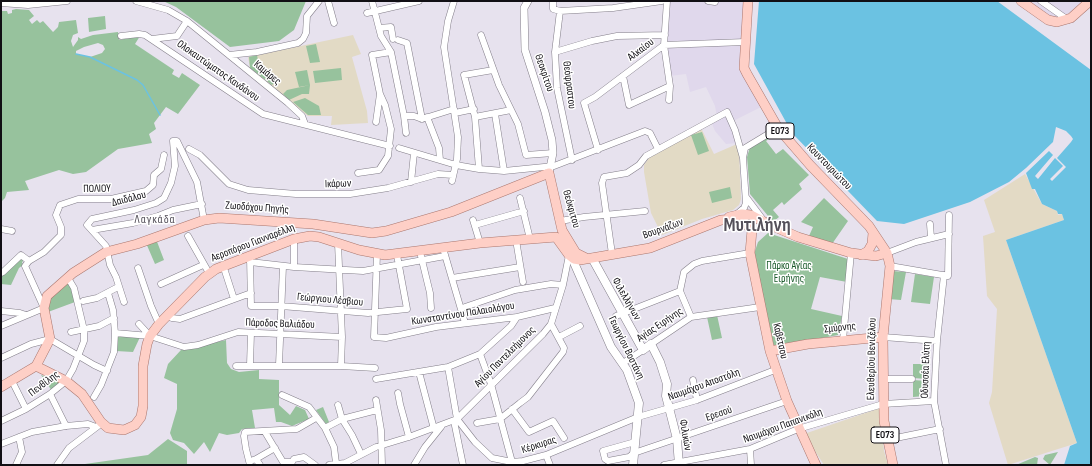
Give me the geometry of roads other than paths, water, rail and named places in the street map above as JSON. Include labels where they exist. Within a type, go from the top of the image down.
[{"type":"main road","name":"Κουντουριώτου","points":[[748,1],[745,42],[745,71],[778,128],[810,165],[859,215],[873,233]]},
{"type":"main road","points":[[1021,1],[1050,21],[1059,22],[1068,20],[1090,1]]},
{"type":"main road","name":"Ζωοδόχου Πηγής","points":[[44,308],[47,296],[68,278],[106,252],[137,244],[204,220],[219,218],[313,224],[372,233],[386,231],[452,212],[550,170]]},
{"type":"main road","name":"Θεόκριτου","points":[[550,170],[559,230]]},
{"type":"main road","name":"Βουρνάζων","points":[[570,257],[578,260],[650,248],[721,220],[751,215],[766,223]]},
{"type":"main road","points":[[740,217],[751,229],[752,237]]},
{"type":"main road","points":[[752,237],[766,223],[798,236],[855,254],[881,256],[887,253]]},
{"type":"main road","points":[[559,230],[570,257]]},
{"type":"main road","name":"Αεροπόρου Γιανναρέλλη","points":[[100,425],[112,429],[124,430],[135,425],[141,418],[143,406],[143,366],[150,336],[159,324],[209,274],[223,265],[250,259],[294,239],[314,236],[377,254],[421,256],[480,243],[530,239],[559,230]]},
{"type":"main road","points":[[855,254],[866,253],[872,244],[873,233]]},
{"type":"main road","name":"ΕΟ73","points":[[873,233],[887,253]]},
{"type":"main road","name":"Καβέτσου","points":[[752,237],[750,253],[760,307],[775,370],[798,429],[816,465]]},
{"type":"main road","name":"Θεόκριτου","points":[[565,244],[578,254],[590,258]]},
{"type":"main road","name":"Ελευθερίου Βενιζέλου","points":[[887,253],[890,266],[883,337],[883,404],[886,440],[893,465]]},
{"type":"main road","name":"Γεωργίου Βοστάνη","points":[[570,257],[611,347],[623,363],[639,403],[633,465]]},
{"type":"main road","name":"Φιλελλήνων","points":[[590,258],[620,315],[643,350]]},
{"type":"main road","points":[[1,386],[36,366],[50,339],[44,308]]},
{"type":"main road","name":"Σμύρνης","points":[[770,351],[843,340],[883,337]]},
{"type":"main road","points":[[651,344],[660,362],[667,384],[666,396],[669,408]]},
{"type":"main road","name":"Αγίας Ειρήνης","points":[[643,350],[651,344]]},
{"type":"main road","points":[[36,366],[66,381],[82,394],[100,425]]},
{"type":"main road","name":"Φιλικών","points":[[669,408],[677,439],[679,464]]},
{"type":"street","points":[[1,3],[28,5],[67,1]]},
{"type":"street","name":"Καμάρες","points":[[136,1],[168,10],[187,21],[302,116],[305,124]]},
{"type":"street","points":[[230,55],[257,52],[298,43],[303,39],[306,33],[306,16],[319,1]]},
{"type":"street","points":[[328,1],[334,23]]},
{"type":"street","points":[[372,1],[382,40],[391,52],[406,133]]},
{"type":"street","points":[[367,13],[404,3],[419,1]]},
{"type":"street","points":[[454,1],[448,21],[444,47],[458,137],[456,165]]},
{"type":"street","name":"Θεοκρίτου","points":[[528,1],[524,8],[525,50],[545,112],[553,153]]},
{"type":"street","points":[[553,1],[553,9],[560,11],[610,8],[662,1]]},
{"type":"street","points":[[610,1],[610,8]]},
{"type":"street","points":[[667,1],[664,45],[670,86],[668,100]]},
{"type":"street","points":[[1041,1],[1068,20]]},
{"type":"street","name":"Θεόφραστου","points":[[560,11],[555,52],[557,91],[572,160]]},
{"type":"street","points":[[152,39],[177,36],[187,21]]},
{"type":"street","points":[[379,28],[391,27],[396,40],[406,42],[424,118],[439,148],[440,160]]},
{"type":"street","name":"Ολοκαυτώματος Κανδάνου","points":[[121,36],[139,34],[152,39],[255,110],[274,118],[305,124]]},
{"type":"street","points":[[481,35],[493,70],[520,132],[526,154],[553,153]]},
{"type":"street","points":[[555,52],[592,41],[617,36],[665,35]]},
{"type":"street","name":"Αλκαίου","points":[[598,150],[584,103],[664,45],[745,42]]},
{"type":"street","points":[[358,173],[379,170],[388,156],[391,129],[386,105],[380,94],[372,54],[391,52]]},
{"type":"street","points":[[479,169],[474,108],[464,76],[493,70]]},
{"type":"street","points":[[623,76],[630,105],[670,86]]},
{"type":"street","points":[[376,122],[380,94]]},
{"type":"street","points":[[404,116],[424,118],[455,114],[474,108]]},
{"type":"street","points":[[475,117],[511,110]]},
{"type":"street","points":[[612,254],[602,179],[607,176],[627,173],[640,165],[646,156],[727,112],[735,130],[743,158],[746,197],[745,205],[740,217]]},
{"type":"street","points":[[495,114],[504,171]]},
{"type":"street","points":[[305,124],[390,146]]},
{"type":"street","points":[[743,158],[744,151],[748,146],[778,128]]},
{"type":"street","points":[[735,130],[748,146]]},
{"type":"street","points":[[399,148],[456,165],[504,171],[550,170],[645,131],[650,134],[658,149]]},
{"type":"street","name":"Δαιδάλου","points":[[92,230],[87,225],[92,219],[134,210],[164,198],[171,183],[175,166],[173,141],[177,141],[197,182],[202,204]]},
{"type":"street","name":"Ικάρων","points":[[189,148],[200,155],[229,184],[248,190],[326,194],[371,192],[438,174],[452,178],[456,165]]},
{"type":"street","points":[[411,182],[414,153]]},
{"type":"street","name":"Θεόκριτου","points":[[550,170],[553,153]]},
{"type":"street","name":"ΠΟΛΙΟΥ","points":[[29,260],[44,252],[60,235],[61,227],[56,215],[60,206],[78,199],[111,199],[146,191],[153,185],[154,175],[161,169],[164,155]]},
{"type":"street","points":[[746,197],[766,223]]},
{"type":"street","points":[[520,198],[530,239]]},
{"type":"street","points":[[92,230],[133,223],[173,210],[202,204],[204,220]]},
{"type":"street","points":[[480,243],[474,222],[524,211]]},
{"type":"street","points":[[559,230],[606,215],[645,211]]},
{"type":"street","name":"Οδυσσέα Ελύτη","points":[[946,465],[934,401],[937,341],[946,276],[949,214]]},
{"type":"street","points":[[930,224],[931,238]]},
{"type":"street","points":[[1,229],[12,230]]},
{"type":"street","points":[[92,230],[103,242],[124,302]]},
{"type":"street","points":[[887,253],[931,238],[949,234]]},
{"type":"street","points":[[188,236],[209,274]]},
{"type":"street","points":[[294,239],[294,267]]},
{"type":"street","points":[[516,240],[523,282]]},
{"type":"street","points":[[338,243],[342,337],[341,366]]},
{"type":"street","points":[[444,252],[462,308],[465,323]]},
{"type":"street","points":[[691,317],[680,291],[682,275],[694,264],[714,258],[750,253]]},
{"type":"street","points":[[375,312],[377,254]]},
{"type":"street","points":[[397,254],[399,265]]},
{"type":"street","points":[[843,340],[855,254]]},
{"type":"street","points":[[1,272],[4,272],[21,255],[29,260],[25,269],[34,284],[44,308],[1,326]]},
{"type":"street","points":[[168,315],[176,320],[180,319],[251,293],[250,259],[294,267],[339,270],[376,270],[399,265],[421,256],[430,293],[431,308]]},
{"type":"street","name":"Αγίου Παντελεήμονος","points":[[456,420],[543,334],[551,324],[570,257]]},
{"type":"street","points":[[161,284],[203,265]]},
{"type":"street","points":[[223,265],[234,299]]},
{"type":"street","name":"Γεώργιου Λέσβιου","points":[[251,293],[251,306],[281,306],[375,312],[407,309],[399,265]]},
{"type":"street","points":[[279,365],[283,266]]},
{"type":"street","points":[[890,266],[946,276]]},
{"type":"street","points":[[452,278],[520,267]]},
{"type":"street","points":[[138,268],[159,324]]},
{"type":"street","name":"Πενθίλης","points":[[1,421],[26,409],[50,394],[66,381],[79,357],[84,341],[84,330],[74,288],[68,278]]},
{"type":"street","points":[[462,308],[515,290],[551,284],[563,285]]},
{"type":"street","points":[[83,301],[108,293],[118,287]]},
{"type":"street","points":[[620,315],[680,291]]},
{"type":"street","points":[[94,397],[107,371],[114,352],[116,333],[108,293]]},
{"type":"street","name":"Αγίας Ειρήνης","points":[[651,344],[691,317],[760,307]]},
{"type":"street","name":"Κωνσταντίνου Παλαιολόγου","points":[[375,312],[374,337],[386,338],[465,323],[517,317],[555,308]]},
{"type":"street","points":[[1,311],[20,312],[26,315]]},
{"type":"street","points":[[376,378],[448,367],[480,354],[511,326],[517,317]]},
{"type":"street","points":[[71,332],[99,326],[114,318]]},
{"type":"street","points":[[139,324],[150,336]]},
{"type":"street","points":[[477,423],[500,418],[528,397],[559,358],[564,348],[551,324]]},
{"type":"street","points":[[559,337],[580,326]]},
{"type":"street","name":"Πάροδος Βαλιάδου","points":[[116,333],[150,336],[184,347],[198,345],[238,332],[342,337]]},
{"type":"street","points":[[250,365],[251,332]]},
{"type":"street","name":"Σμύρνης","points":[[883,337],[937,341]]},
{"type":"street","points":[[1,358],[31,344],[50,339],[79,357],[107,371]]},
{"type":"street","name":"Αγίας Ειρήνης","points":[[623,363],[643,350]]},
{"type":"street","points":[[480,354],[491,384],[512,462]]},
{"type":"street","points":[[236,366],[279,365],[375,368]]},
{"type":"street","points":[[448,367],[463,465]]},
{"type":"street","name":"Ναυμάχου Αποστόλη","points":[[638,417],[697,400],[775,370]]},
{"type":"street","points":[[419,372],[434,429]]},
{"type":"street","points":[[884,379],[912,379]]},
{"type":"street","points":[[693,380],[697,400]]},
{"type":"street","points":[[12,381],[26,409]]},
{"type":"street","points":[[398,393],[409,437]]},
{"type":"street","points":[[50,394],[66,426]]},
{"type":"street","points":[[282,395],[309,407],[325,428],[334,448],[336,463]]},
{"type":"street","points":[[376,400],[382,444],[382,465]]},
{"type":"street","name":"Ερεσού","points":[[608,463],[629,457],[634,452],[677,439],[787,401]]},
{"type":"street","name":"Ναυμάχου Παπανικόλη","points":[[664,465],[679,464],[750,449],[798,429],[883,404],[934,401]]},
{"type":"street","points":[[338,406],[342,419],[352,434],[361,454]]},
{"type":"street","points":[[512,409],[529,432],[553,421],[564,438]]},
{"type":"street","points":[[325,428],[342,419],[377,410]]},
{"type":"street","name":"Κέρκυρας","points":[[456,420],[475,442],[492,458],[505,463],[532,460],[638,417]]},
{"type":"street","points":[[275,448],[258,462],[250,463],[244,436],[245,432],[297,429],[316,418]]},
{"type":"street","points":[[329,465],[345,463],[382,444],[434,429],[456,420]]},
{"type":"street","points":[[1,444],[32,432],[66,426],[88,424],[100,425]]},
{"type":"street","points":[[57,465],[69,448],[100,425]]},
{"type":"street","points":[[414,465],[425,447],[443,426]]},
{"type":"street","points":[[886,440],[940,429]]},
{"type":"street","points":[[265,432],[283,462],[291,464],[294,460],[304,457],[315,465]]},
{"type":"street","points":[[16,465],[22,452],[19,437]]},
{"type":"street","points":[[608,463],[605,459],[603,451],[635,442]]},
{"type":"street","points":[[750,449],[751,465]]},
{"type":"street","points":[[546,455],[550,465]]},
{"type":"water","points":[[759,1],[997,1],[1091,70],[1091,465],[1064,465],[1070,446],[1077,443],[1006,240],[1064,220],[1062,214],[1058,214],[1057,211],[1042,204],[1035,189],[1032,189],[1026,173],[1049,151],[1053,155],[1035,176],[1038,179],[1055,158],[1063,166],[1050,179],[1052,181],[1066,167],[1057,158],[1073,139],[1071,136],[1066,131],[1056,127],[1053,142],[1026,168],[1009,182],[970,202],[904,224],[877,221],[792,133],[754,64]]},
{"type":"waterway","points":[[76,54],[90,57],[137,80],[143,85],[160,115]]},
{"type":"district","name":"Λαγκάδα","points":[[155,220]]},
{"type":"district","name":"Μυτιλήνη","points":[[757,226]]},
{"type":"park label","name":"Πάρκο Αγίας Ειρήνης","points":[[789,272]]}]
